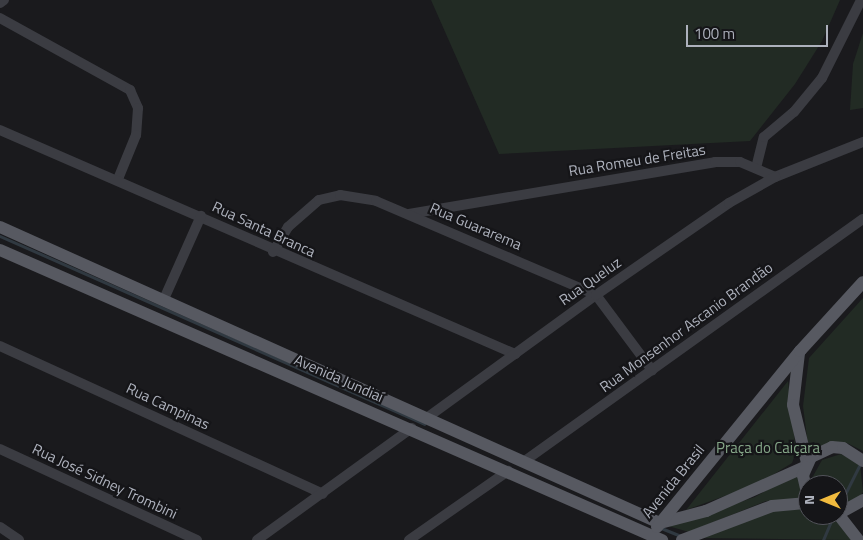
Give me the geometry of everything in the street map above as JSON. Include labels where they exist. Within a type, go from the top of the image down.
[{"type":"main road","name":"Avenida Jundiaí","points":[[0,227],[526,460],[656,533]]},
{"type":"main road","name":"Avenida Jundiaí","points":[[0,250],[508,471],[656,533]]},
{"type":"main road","name":"Avenida Brasil","points":[[656,533],[800,351],[863,282]]},
{"type":"main road","points":[[800,351],[793,405],[807,475]]},
{"type":"main road","points":[[656,533],[806,465],[832,447],[854,452],[863,461]]},
{"type":"main road","points":[[848,508],[863,500]]},
{"type":"main road","points":[[683,540],[696,533],[772,506],[798,504]]},
{"type":"main road","points":[[846,525],[858,540]]},
{"type":"street","points":[[0,3],[4,0]]},
{"type":"street","points":[[756,168],[764,137],[794,112],[822,78],[861,0]]},
{"type":"street","points":[[0,18],[130,90],[138,108],[136,135],[118,179]]},
{"type":"street","name":"Rua Santa Branca","points":[[0,130],[201,216],[273,252],[515,354]]},
{"type":"street","points":[[775,177],[863,142]]},
{"type":"street","name":"Rua Romeu de Freitas","points":[[409,214],[715,162],[740,162],[775,177]]},
{"type":"street","name":"Rua Queluz","points":[[428,416],[596,295],[729,203],[775,177]]},
{"type":"street","name":"Rua Guararema","points":[[273,252],[288,227],[319,200],[356,195],[409,214],[596,295],[652,370]]},
{"type":"street","points":[[164,299],[201,216]]},
{"type":"street","name":"Rua Monsenhor Ascanio Brandão","points":[[526,460],[863,219]]},
{"type":"street","name":"Rua Campinas","points":[[0,346],[323,494]]},
{"type":"street","points":[[257,540],[412,428]]},
{"type":"street","name":"Rua José Sidney Trombini","points":[[0,449],[197,540]]},
{"type":"street","points":[[409,540],[508,471]]},
{"type":"street","points":[[0,527],[19,540]]},
{"type":"green space","points":[[431,0],[840,0],[822,41],[795,84],[750,141],[499,154]]},
{"type":"green space","points":[[863,33],[863,108],[850,110],[853,64]]},
{"type":"green space","name":"Praça do Caiçara","points":[[863,298],[863,451],[847,443],[809,453],[803,406],[809,358]]},
{"type":"green space","name":"Praça do Caiçara","points":[[788,381],[796,452],[792,463],[758,484],[686,510]]},
{"type":"green space","name":"Praça do Caiçara","points":[[841,454],[860,464],[863,492],[856,502],[848,505],[848,475],[814,475],[822,460]]},
{"type":"green space","name":"Praça do Caiçara","points":[[798,472],[798,500],[766,501],[689,532],[668,526],[755,497]]},
{"type":"green space","points":[[798,509],[798,525],[840,525],[851,540],[701,538],[771,511]]},
{"type":"waterway","points":[[0,236],[424,424]]},
{"type":"waterway","points":[[848,488],[859,466]]},
{"type":"waterway","points":[[823,540],[829,525]]},
{"type":"waterway","points":[[661,528],[681,536]]}]
